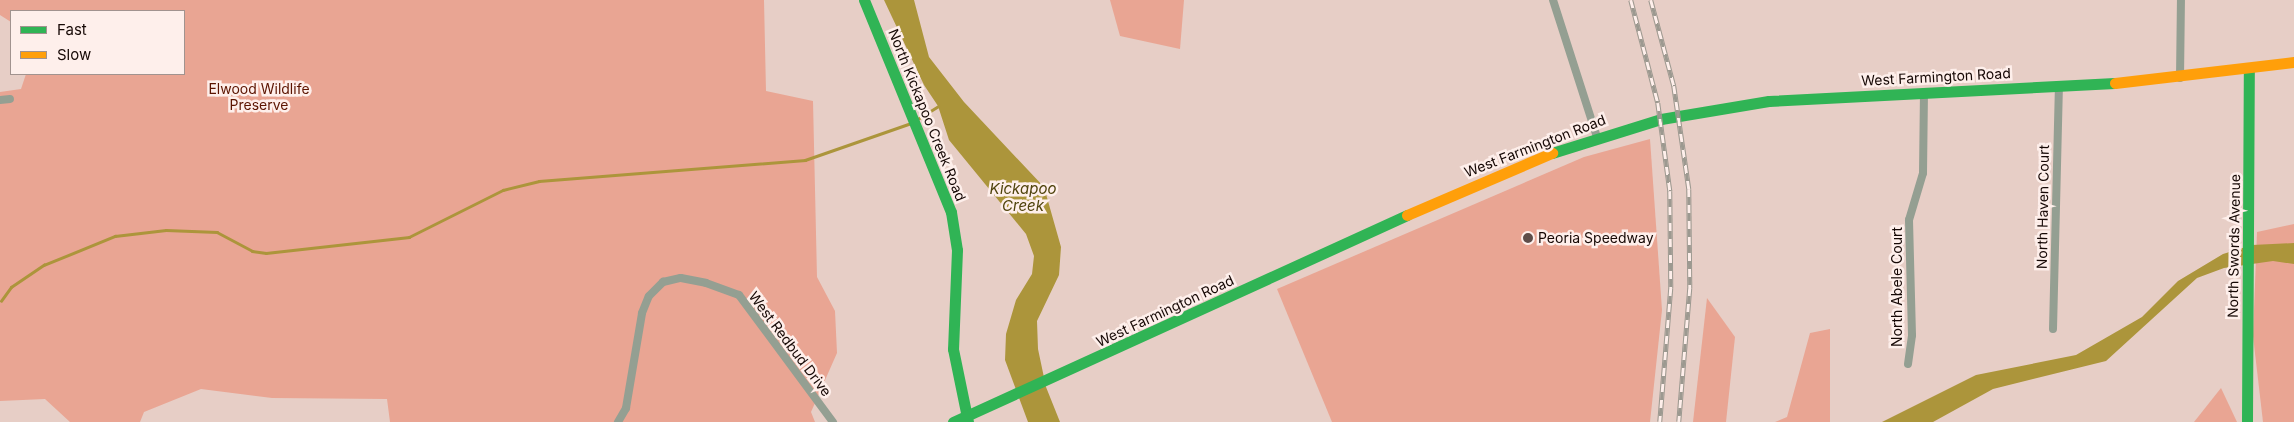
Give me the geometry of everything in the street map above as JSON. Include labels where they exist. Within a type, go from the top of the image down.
[{"type":"main road","name":"North Kickapoo Creek Road","points":[[864,0],[911,116],[946,194],[955,232],[952,349],[967,419]]},
{"type":"main road","name":"West Farmington Road","points":[[953,422],[967,419],[1108,355],[1398,218],[1597,136],[1680,114],[1740,104],[2180,78],[2249,70],[2294,62]]},
{"type":"main road","name":"North Swords Avenue","points":[[2247,422],[2250,236],[2249,70]]},
{"type":"street","points":[[1553,0],[1597,136]]},
{"type":"street","points":[[2180,78],[2181,0]]},
{"type":"street","name":"North Haven Court","points":[[2053,329],[2059,86]]},
{"type":"street","name":"North Abele Court","points":[[1908,364],[1912,335],[1909,220],[1924,164],[1924,93]]},
{"type":"street","points":[[0,100],[10,99]]},
{"type":"street","name":"West Redbud Drive","points":[[618,422],[626,408],[642,313],[649,296],[663,282],[681,278],[706,282],[739,296],[833,422]]},
{"type":"green space","name":"Elwood Wildlife Preserve","points":[[0,0],[764,0],[766,91],[813,101],[817,277],[835,311],[837,353],[811,412],[815,422],[390,422],[387,399],[272,398],[201,389],[144,412],[140,422],[70,422],[45,399],[0,401],[0,92],[21,89],[26,75],[185,75],[185,10],[10,10],[10,21],[0,15]]},
{"type":"green space","points":[[1110,0],[1184,0],[1180,49],[1120,36]]},
{"type":"green space","name":"Peoria Speedway","points":[[1650,139],[1662,310],[1650,422],[1332,422],[1277,289],[1584,157]]},
{"type":"green space","points":[[2294,224],[2294,422],[2263,422],[2253,336],[2257,232]]},
{"type":"green space","points":[[1707,298],[1735,337],[1726,422],[1693,422]]},
{"type":"green space","points":[[1830,329],[1830,422],[1775,422],[1787,417],[1810,333]]},
{"type":"green space","points":[[2221,388],[2237,422],[2194,422]]},
{"type":"water","name":"Kickapoo Creek","points":[[884,0],[914,0],[929,57],[964,102],[1044,187],[1061,247],[1059,275],[1037,321],[1038,349],[1046,387],[1060,422],[1028,422],[1005,360],[1006,334],[1016,300],[1032,274],[1034,256],[1026,234],[949,140],[938,106],[924,85]]},
{"type":"water","points":[[2294,243],[2294,264],[2273,261],[2224,268],[2197,278],[2106,361],[1993,389],[1933,422],[1882,422],[1976,375],[2076,355],[2142,317],[2178,281],[2223,254],[2252,245]]},
{"type":"waterway","points":[[916,120],[938,106]]},
{"type":"waterway","points":[[1,301],[11,287],[44,265],[115,236],[166,230],[217,232],[252,251],[266,253],[409,237],[503,190],[539,181],[805,160],[911,123]]},
{"type":"railway","points":[[1631,0],[1658,103],[1670,191],[1671,288],[1660,422]]},
{"type":"railway","points":[[1651,0],[1674,86],[1689,189],[1690,288],[1679,422]]},
{"type":"traffic: fast","points":[[864,0],[951,212],[957,250],[953,349],[968,422]]},
{"type":"traffic: fast","points":[[2247,422],[2249,70]]},
{"type":"traffic: fast","points":[[1552,153],[1661,119],[1769,101],[2115,83]]},
{"type":"traffic: fast","points":[[953,422],[1407,215]]},
{"type":"traffic: slow","points":[[2115,83],[2294,62]]},
{"type":"traffic: slow","points":[[1407,215],[1552,153]]},
{"type":"place","name":"Peoria Speedway","points":[[1528,238]]}]
